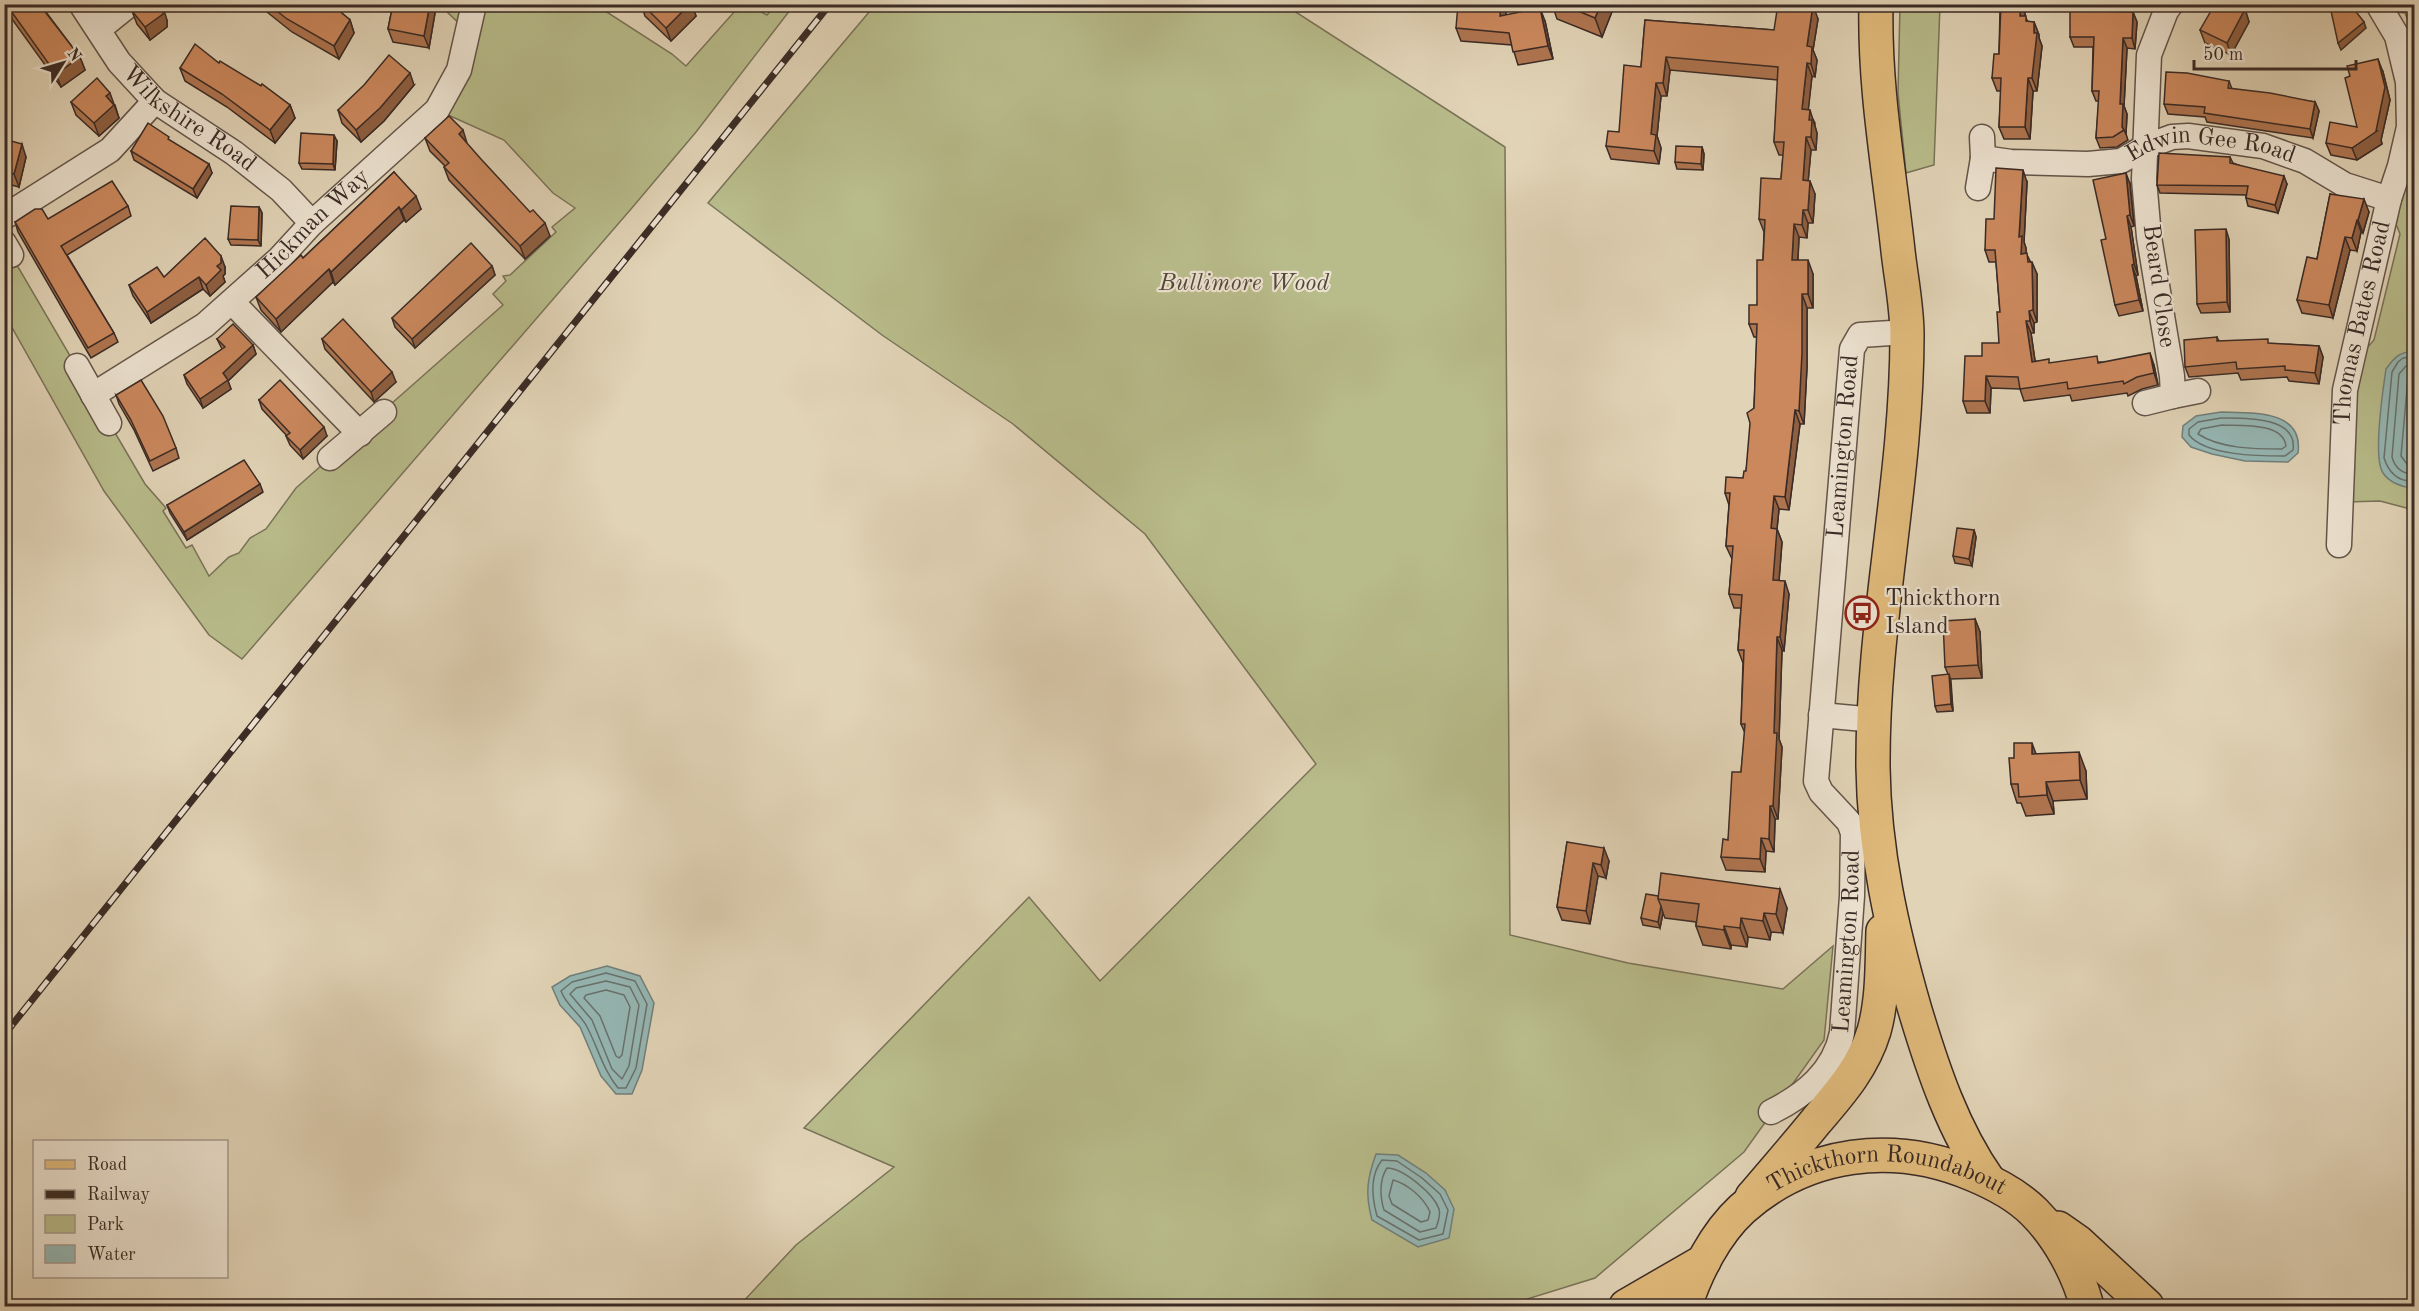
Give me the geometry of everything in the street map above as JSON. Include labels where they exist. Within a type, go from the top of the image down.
[{"type":"main road","name":"Leamington Road","points":[[1876,4],[1877,85],[1907,332],[1902,443],[1877,658],[1873,769],[1878,847],[1884,887],[1907,981],[1939,1083],[1960,1133],[1989,1181]]},
{"type":"main road","name":"Leamington Road","points":[[1740,1211],[1844,1088],[1864,1057],[1874,1030],[1880,995],[1884,887]]},
{"type":"main road","name":"Thickthorn Roundabout","points":[[1685,1306],[1693,1281],[1704,1261],[1740,1211],[1785,1180],[1818,1165],[1874,1155],[1910,1155],[1950,1164],[1989,1181],[2034,1212],[2069,1261],[2087,1306]]},
{"type":"main road","points":[[2034,1212],[2078,1242],[2147,1306]]},
{"type":"main road","points":[[1626,1306],[1704,1261]]},
{"type":"street","name":"Wilkshire Road","points":[[81,4],[119,62],[155,101],[234,153],[281,190],[312,223]]},
{"type":"street","points":[[99,29],[130,4]]},
{"type":"street","name":"Hickman Way","points":[[93,394],[205,325],[279,259],[312,223],[437,110],[459,70],[474,4]]},
{"type":"street","name":"Beard Close","points":[[2171,4],[2166,11],[2149,55],[2144,179],[2149,237],[2172,376],[2173,396]]},
{"type":"street","name":"Thomas Bates Road","points":[[2339,545],[2344,390],[2389,199],[2409,127],[2408,82],[2397,36],[2378,4]]},
{"type":"street","points":[[4,217],[110,150],[155,101]]},
{"type":"street","name":"Edwin Gee Road","points":[[1978,188],[1983,148],[2011,162],[2088,164],[2121,160],[2145,147],[2172,137],[2188,136],[2263,146],[2305,161],[2345,185],[2389,199]]},
{"type":"street","points":[[232,302],[360,434]]},
{"type":"street","name":"Leamington Road","points":[[1771,1112],[1794,1099],[1819,1079],[1833,1063],[1842,1034],[1852,896],[1853,833],[1849,822],[1818,787],[1816,781],[1852,349],[1860,335],[1866,333],[1907,332]]},
{"type":"street","points":[[77,366],[109,423]]},
{"type":"street","points":[[2145,403],[2198,391]]},
{"type":"street","points":[[330,459],[384,412]]},
{"type":"street","points":[[1821,715],[1875,720]]},
{"type":"green space","points":[[410,5],[596,5],[672,54],[686,66],[735,11],[735,5],[748,5],[767,15],[775,5],[794,5],[696,132],[242,659],[209,635],[104,491],[5,315],[4,243],[145,484],[166,508],[163,511],[186,548],[192,545],[209,576],[229,557],[239,553],[250,538],[266,529],[296,488],[503,305],[493,294],[506,281],[503,276],[510,275],[556,232],[552,227],[575,208],[553,193],[504,140],[437,110],[467,31],[446,11]]},
{"type":"green space","name":"Bullimore Wood","points":[[875,5],[1285,5],[1505,147],[1510,935],[1628,963],[1783,989],[1833,946],[1824,1040],[1744,1152],[1595,1278],[1505,1306],[739,1306],[796,1245],[894,1167],[804,1128],[1029,897],[1100,981],[1316,764],[1145,534],[1013,424],[882,335],[708,203]]},
{"type":"green space","points":[[1900,5],[1940,5],[1934,165],[1906,173],[1898,93]]},
{"type":"green space","points":[[2389,5],[2414,5],[2414,36],[2405,13],[2395,12]]},
{"type":"green space","points":[[2414,135],[2414,510],[2380,501],[2346,502],[2357,386],[2365,350],[2374,340],[2400,234],[2396,224]]},
{"type":"water","points":[[2412,351],[2414,353],[2414,485],[2412,488],[2396,484],[2383,473],[2380,465],[2379,439],[2386,369],[2397,357]]},
{"type":"water","points":[[2221,412],[2260,414],[2284,421],[2293,428],[2298,439],[2298,453],[2288,462],[2245,461],[2191,447],[2182,437],[2183,426],[2196,416]]},
{"type":"water","points":[[607,966],[640,976],[654,1003],[642,1070],[632,1094],[616,1094],[601,1076],[580,1027],[560,1005],[552,987],[570,976]]},
{"type":"water","points":[[1376,1154],[1398,1155],[1426,1173],[1445,1190],[1454,1209],[1449,1238],[1418,1247],[1372,1220],[1368,1202],[1368,1187]]},
{"type":"building","points":[[6,4],[39,4],[80,57],[56,74]]},
{"type":"building","points":[[141,4],[161,4],[163,14],[145,27],[132,11]]},
{"type":"building","points":[[268,4],[331,4],[350,20],[334,46],[287,19]]},
{"type":"building","points":[[393,4],[430,4],[424,36],[388,29]]},
{"type":"building","points":[[642,4],[690,4],[666,28]]},
{"type":"building","points":[[1458,4],[1501,4],[1500,16],[1540,8],[1548,46],[1513,52],[1509,33],[1456,28]]},
{"type":"building","points":[[1561,4],[1601,4],[1595,18]]},
{"type":"building","points":[[1778,4],[1813,5],[1807,46],[1812,47],[1811,64],[1807,63],[1802,109],[1810,110],[1809,120],[1812,120],[1811,137],[1806,137],[1803,180],[1810,181],[1808,210],[1803,210],[1802,225],[1794,224],[1792,260],[1808,260],[1808,294],[1802,294],[1799,411],[1795,410],[1785,497],[1774,496],[1771,528],[1777,529],[1773,580],[1785,581],[1780,637],[1777,637],[1774,733],[1777,733],[1773,806],[1770,806],[1769,839],[1761,838],[1760,859],[1721,857],[1723,839],[1728,840],[1732,772],[1741,772],[1745,724],[1741,724],[1744,650],[1738,650],[1742,595],[1729,594],[1733,546],[1726,546],[1730,493],[1725,493],[1726,477],[1743,478],[1744,471],[1746,471],[1750,423],[1747,413],[1754,408],[1757,324],[1749,324],[1749,305],[1757,305],[1757,260],[1763,260],[1765,220],[1759,219],[1761,178],[1781,179],[1784,142],[1774,142],[1778,67],[1666,57],[1663,83],[1656,83],[1651,134],[1656,135],[1654,151],[1606,146],[1608,131],[1619,132],[1624,65],[1641,67],[1645,20],[1774,30]]},
{"type":"building","points":[[2001,4],[2021,4],[2020,16],[2026,16],[2026,21],[2034,22],[2034,33],[2037,33],[2032,78],[2028,78],[2025,127],[1999,127],[2001,78],[1992,78],[1994,54],[1999,54]]},
{"type":"building","points":[[2215,4],[2236,4],[2245,9],[2227,43],[2200,30]]},
{"type":"building","points":[[2338,4],[2350,4],[2364,22],[2338,43],[2331,11]]},
{"type":"building","points":[[2070,10],[2133,12],[2132,38],[2123,38],[2120,104],[2123,104],[2122,127],[2124,130],[2113,137],[2096,138],[2099,91],[2092,91],[2094,37],[2070,37]]},
{"type":"building","points":[[195,44],[219,63],[220,61],[261,86],[262,84],[290,105],[270,130],[222,94],[180,68]]},
{"type":"building","points":[[389,55],[410,73],[380,108],[356,130],[338,110],[364,85]]},
{"type":"building","points":[[2378,59],[2385,87],[2377,131],[2352,148],[2326,143],[2330,122],[2357,127],[2345,78],[2350,76],[2347,66]]},
{"type":"building","points":[[2166,72],[2187,73],[2229,81],[2228,88],[2315,102],[2310,129],[2204,113],[2205,107],[2164,104]]},
{"type":"building","points":[[97,78],[110,93],[106,96],[114,105],[94,123],[71,102]]},
{"type":"building","points":[[449,116],[463,130],[459,134],[480,158],[530,212],[533,210],[545,223],[520,246],[444,167],[449,163],[425,138]]},
{"type":"building","points":[[148,123],[169,137],[168,139],[209,164],[193,189],[131,151]]},
{"type":"building","points":[[301,133],[334,135],[333,164],[299,163]]},
{"type":"building","points":[[4,139],[22,144],[14,174],[4,171]]},
{"type":"building","points":[[1676,146],[1702,147],[1701,164],[1675,162]]},
{"type":"building","points":[[2159,153],[2230,157],[2230,163],[2284,176],[2275,205],[2246,198],[2248,186],[2157,185]]},
{"type":"building","points":[[1996,168],[2023,170],[2019,237],[2022,236],[2021,254],[2027,253],[2028,262],[2032,262],[2033,310],[2029,311],[2030,321],[2026,321],[2032,362],[2049,359],[2049,363],[2097,356],[2098,363],[2150,353],[2154,373],[2137,377],[2124,384],[2123,381],[2068,389],[2067,382],[2020,389],[2018,377],[1986,376],[1985,401],[1963,401],[1965,356],[1982,356],[1982,343],[1999,343],[1997,312],[2000,312],[1995,250],[1985,250],[1986,219],[1994,219]]},
{"type":"building","points":[[394,172],[416,196],[401,210],[399,207],[331,272],[329,269],[276,319],[256,297],[301,255],[303,258]]},
{"type":"building","points":[[2126,173],[2130,215],[2127,216],[2134,264],[2132,265],[2139,300],[2115,305],[2101,240],[2106,239],[2093,180]]},
{"type":"building","points":[[112,181],[128,206],[61,246],[114,333],[88,348],[15,222],[35,209],[42,209],[48,219]]},
{"type":"building","points":[[2330,194],[2364,199],[2358,220],[2352,238],[2345,237],[2329,305],[2297,300],[2307,257],[2317,259]]},
{"type":"building","points":[[231,206],[259,207],[258,240],[228,239]]},
{"type":"building","points":[[2226,229],[2227,302],[2197,304],[2195,230]]},
{"type":"building","points":[[205,238],[221,256],[221,263],[217,266],[221,270],[206,285],[199,277],[147,312],[129,285],[157,267],[164,277]]},
{"type":"building","points":[[471,243],[492,266],[412,339],[392,318]]},
{"type":"building","points":[[343,319],[392,372],[371,392],[322,339]]},
{"type":"building","points":[[233,324],[253,345],[223,373],[228,380],[200,399],[184,375],[225,347],[217,339]]},
{"type":"building","points":[[2217,337],[2217,341],[2268,339],[2268,343],[2319,346],[2315,373],[2285,370],[2285,366],[2237,369],[2236,362],[2185,367],[2184,340]]},
{"type":"building","points":[[141,380],[163,416],[176,448],[150,461],[131,420],[116,395]]},
{"type":"building","points":[[280,380],[324,427],[300,450],[286,436],[290,433],[259,400]]},
{"type":"building","points":[[244,460],[260,484],[184,532],[167,505]]},
{"type":"building","points":[[1957,528],[1974,530],[1969,559],[1953,556]]},
{"type":"building","points":[[1975,619],[1978,665],[1945,667],[1943,621]]},
{"type":"building","points":[[1949,674],[1951,704],[1935,706],[1932,676]]},
{"type":"building","points":[[2014,743],[2032,743],[2032,754],[2079,752],[2080,780],[2046,782],[2047,795],[2019,797],[2018,784],[2011,784],[2009,758],[2014,758]]},
{"type":"building","points":[[1567,842],[1604,848],[1601,865],[1593,863],[1586,911],[1557,907]]},
{"type":"building","points":[[1661,873],[1780,889],[1776,914],[1764,913],[1763,921],[1741,918],[1740,928],[1724,926],[1724,930],[1696,926],[1699,904],[1658,899]]},
{"type":"building","points":[[1646,894],[1658,896],[1661,906],[1658,922],[1641,918]]},
{"type":"railway","points":[[4,1035],[830,4]]},
{"type":"place","name":"Thickthorn Island","points":[[1862,613]]}]
